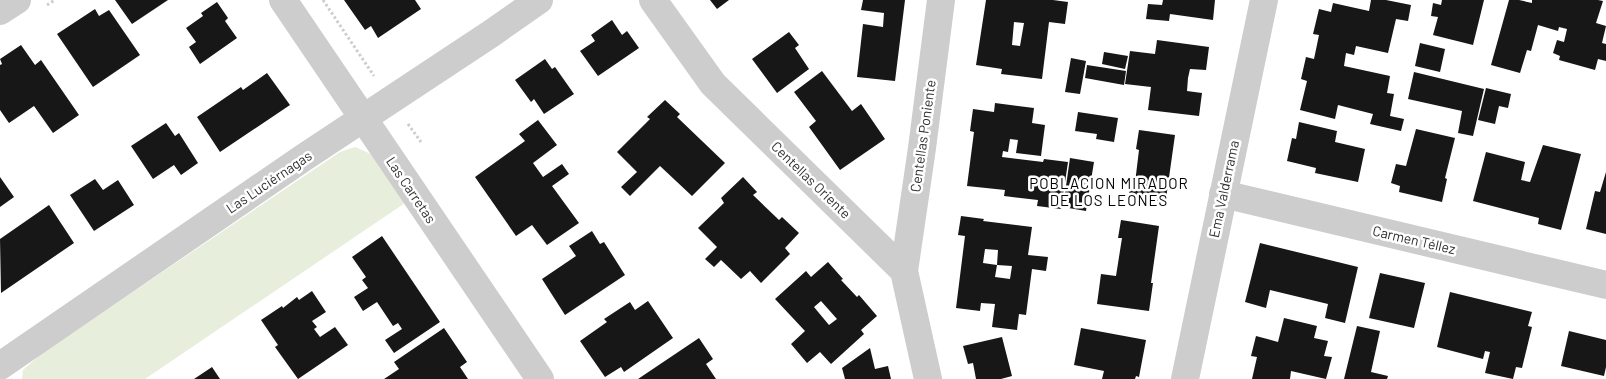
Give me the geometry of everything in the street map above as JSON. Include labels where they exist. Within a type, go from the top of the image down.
[{"type":"street","points":[[0,11],[17,0]]},
{"type":"street","name":"Las Carretas","points":[[283,0],[540,379]]},
{"type":"street","name":"Las Luciérnagas","points":[[0,366],[303,158],[539,0]]},
{"type":"street","name":"Centellas Oriente","points":[[653,0],[713,84],[904,271]]},
{"type":"street","name":"Centellas Poniente","points":[[904,271],[941,0]]},
{"type":"street","name":"Ema Valderrama","points":[[1185,379],[1264,0]]},
{"type":"street","name":"Carmen Téllez","points":[[1223,194],[1606,285]]},
{"type":"street","points":[[904,271],[928,379]]},
{"type":"path","points":[[323,0],[390,101],[421,142]]},
{"type":"green space","points":[[355,147],[373,155],[408,201],[145,379],[22,379],[23,370],[41,354],[340,152]]},
{"type":"building","points":[[115,0],[168,0],[132,24]]},
{"type":"building","points":[[344,0],[415,0],[421,9],[378,38],[371,26],[365,30]]},
{"type":"building","points":[[710,0],[729,0],[717,9]]},
{"type":"building","points":[[863,0],[905,0],[895,81],[857,77],[863,24],[883,27],[884,13],[861,10]]},
{"type":"building","points":[[986,0],[1053,0],[1068,2],[1065,24],[1049,22],[1042,79],[1001,74],[1002,69],[976,65]],"holes":[[[1014,22],[1024,23],[1020,46],[1012,45]]]},
{"type":"building","points":[[1163,0],[1215,0],[1213,20],[1170,14],[1169,21],[1146,19],[1148,4],[1162,5]]},
{"type":"building","points":[[1371,0],[1386,0],[1411,5],[1408,21],[1396,19],[1388,53],[1356,46],[1354,55],[1346,53],[1344,66],[1390,76],[1387,93],[1394,94],[1390,116],[1404,119],[1401,131],[1370,124],[1373,114],[1338,105],[1335,119],[1300,110],[1307,81],[1301,79],[1306,57],[1314,59],[1319,35],[1313,34],[1319,9],[1331,12],[1333,3],[1369,11]]},
{"type":"building","points":[[1442,0],[1484,0],[1473,45],[1433,35],[1438,17],[1431,16],[1433,3],[1441,5]]},
{"type":"building","points":[[1509,0],[1532,3],[1532,0],[1603,1],[1596,23],[1606,26],[1602,43],[1606,44],[1606,61],[1598,59],[1595,70],[1559,60],[1560,56],[1553,53],[1557,40],[1564,42],[1567,29],[1559,27],[1558,31],[1538,25],[1531,51],[1527,50],[1520,73],[1491,65]]},
{"type":"building","points":[[217,2],[228,18],[225,21],[237,38],[200,64],[189,47],[196,42],[186,28],[203,16],[201,13]]},
{"type":"building","points":[[95,9],[99,16],[109,10],[140,55],[93,87],[57,34]]},
{"type":"building","points":[[612,20],[622,35],[627,31],[639,48],[598,76],[580,51],[595,41],[591,35]]},
{"type":"building","points":[[789,32],[799,45],[795,48],[809,69],[777,93],[752,59]]},
{"type":"building","points":[[1157,40],[1209,47],[1206,70],[1190,69],[1188,78],[1187,91],[1202,93],[1199,116],[1148,110],[1151,87],[1125,84],[1130,51],[1155,54]]},
{"type":"building","points":[[1420,43],[1445,49],[1440,72],[1415,66]]},
{"type":"building","points":[[21,45],[35,65],[41,60],[79,115],[53,133],[34,106],[9,123],[0,110],[0,65],[2,64],[0,59]]},
{"type":"building","points":[[1104,52],[1128,56],[1125,69],[1102,64]]},
{"type":"building","points":[[1071,58],[1086,61],[1080,94],[1065,92]]},
{"type":"building","points":[[545,59],[552,69],[555,67],[574,94],[544,114],[534,99],[531,102],[515,80]]},
{"type":"building","points":[[1087,65],[1126,71],[1124,85],[1085,78]]},
{"type":"building","points":[[822,71],[852,111],[861,104],[885,139],[840,170],[809,127],[816,121],[794,92]]},
{"type":"building","points":[[1414,72],[1484,89],[1473,136],[1458,133],[1462,111],[1408,99]]},
{"type":"building","points":[[267,73],[290,105],[220,152],[197,117],[241,87],[243,90]]},
{"type":"building","points":[[1486,88],[1511,94],[1508,108],[1499,106],[1495,124],[1478,120]]},
{"type":"building","points":[[665,100],[680,114],[677,117],[725,163],[692,196],[660,166],[630,196],[621,187],[637,172],[617,152],[650,119],[647,117]]},
{"type":"building","points":[[995,103],[1034,108],[1032,123],[1045,125],[1041,156],[1016,153],[1018,140],[1010,139],[1008,152],[1003,151],[1002,157],[1043,162],[1044,159],[1068,162],[1061,209],[1037,206],[1038,200],[1004,196],[1005,190],[967,186],[974,132],[970,131],[973,109],[994,112]]},
{"type":"building","points":[[1078,112],[1118,118],[1114,142],[1096,139],[1097,134],[1075,131]]},
{"type":"building","points":[[538,120],[557,145],[533,163],[543,177],[562,164],[569,174],[552,186],[579,223],[547,245],[532,225],[516,236],[475,177],[525,141],[519,134]]},
{"type":"building","points":[[1299,122],[1337,131],[1335,142],[1365,149],[1358,182],[1315,173],[1316,168],[1287,161],[1292,138],[1296,139]]},
{"type":"building","points":[[166,123],[175,136],[179,133],[198,163],[181,175],[174,165],[153,179],[131,146]]},
{"type":"building","points":[[1416,129],[1455,138],[1445,178],[1447,179],[1442,202],[1399,192],[1400,186],[1391,183],[1396,164],[1406,166]]},
{"type":"building","points":[[1139,130],[1175,135],[1165,206],[1128,201],[1131,182],[1135,183],[1139,150],[1136,149]]},
{"type":"building","points":[[1543,145],[1581,154],[1561,230],[1538,224],[1539,218],[1473,201],[1486,152],[1525,162],[1521,180],[1530,182]]},
{"type":"building","points":[[1070,158],[1094,162],[1086,211],[1063,207]]},
{"type":"building","points":[[1606,172],[1606,234],[1586,229],[1595,191],[1600,192]]},
{"type":"building","points":[[0,177],[14,197],[0,207]]},
{"type":"building","points":[[743,177],[757,192],[753,195],[779,220],[782,217],[799,233],[785,248],[790,254],[761,283],[750,271],[741,279],[721,260],[714,267],[705,259],[717,247],[698,228],[724,203],[721,198]]},
{"type":"building","points":[[95,179],[103,190],[118,180],[134,205],[94,231],[70,195]]},
{"type":"building","points":[[49,205],[74,243],[1,293],[0,239]]},
{"type":"building","points":[[961,216],[984,219],[983,221],[1032,227],[1028,255],[1048,257],[1046,271],[1032,269],[1026,315],[1019,314],[1017,330],[992,327],[995,304],[981,303],[980,311],[956,308],[965,236],[958,235]],"holes":[[[985,249],[998,250],[997,265],[983,263]],[[997,265],[1012,266],[1010,279],[995,277]]]},
{"type":"building","points":[[1121,220],[1159,226],[1149,311],[1097,304],[1101,274],[1116,276],[1122,238],[1118,238]]},
{"type":"building","points":[[592,231],[600,244],[604,242],[625,275],[565,315],[542,279],[576,256],[569,246]]},
{"type":"building","points":[[382,236],[440,322],[394,353],[385,340],[402,329],[398,323],[393,326],[377,302],[363,311],[354,297],[368,288],[362,280],[366,277],[352,257]]},
{"type":"building","points":[[1260,243],[1358,267],[1345,323],[1325,318],[1328,304],[1270,290],[1266,308],[1245,302]]},
{"type":"building","points":[[828,262],[843,279],[841,280],[857,297],[859,295],[877,316],[861,330],[864,334],[831,364],[820,352],[807,363],[791,344],[805,331],[775,299],[806,271],[811,277]],"holes":[[[821,301],[837,319],[829,325],[814,307]]]},
{"type":"building","points":[[1380,273],[1425,283],[1414,328],[1369,318]]},
{"type":"building","points":[[312,291],[326,312],[312,321],[317,327],[314,329],[320,337],[335,327],[348,345],[298,379],[275,347],[278,345],[261,320],[282,306],[283,308],[297,297],[299,300]]},
{"type":"building","points":[[1450,292],[1532,312],[1528,326],[1532,327],[1522,368],[1516,367],[1513,379],[1485,373],[1490,352],[1485,351],[1483,359],[1437,347]]},
{"type":"building","points":[[648,301],[673,338],[624,372],[621,367],[605,377],[580,341],[607,322],[604,319],[630,302],[635,310]]},
{"type":"building","points":[[1284,318],[1317,326],[1314,338],[1328,341],[1324,356],[1332,357],[1326,379],[1291,371],[1290,379],[1252,379],[1257,357],[1251,356],[1256,336],[1278,342]]},
{"type":"building","points":[[1357,326],[1380,331],[1371,372],[1388,376],[1387,379],[1344,379]]},
{"type":"building","points":[[444,328],[467,362],[460,367],[468,379],[384,379],[399,369],[394,362]]},
{"type":"building","points":[[1081,328],[1146,340],[1139,377],[1136,376],[1135,379],[1102,379],[1104,371],[1074,365]]},
{"type":"building","points":[[1569,331],[1606,340],[1604,376],[1561,366]]},
{"type":"building","points":[[1002,337],[1012,376],[1001,379],[976,379],[973,363],[968,364],[963,346]]},
{"type":"building","points":[[699,338],[713,359],[706,364],[716,379],[638,379]]},
{"type":"building","points":[[870,348],[875,369],[888,366],[891,379],[845,379],[842,368]]},
{"type":"building","points":[[212,367],[220,379],[194,379]]},
{"type":"district","name":"POBLACION MIRADOR DE LOS LEONES","points":[[1109,192]]}]
